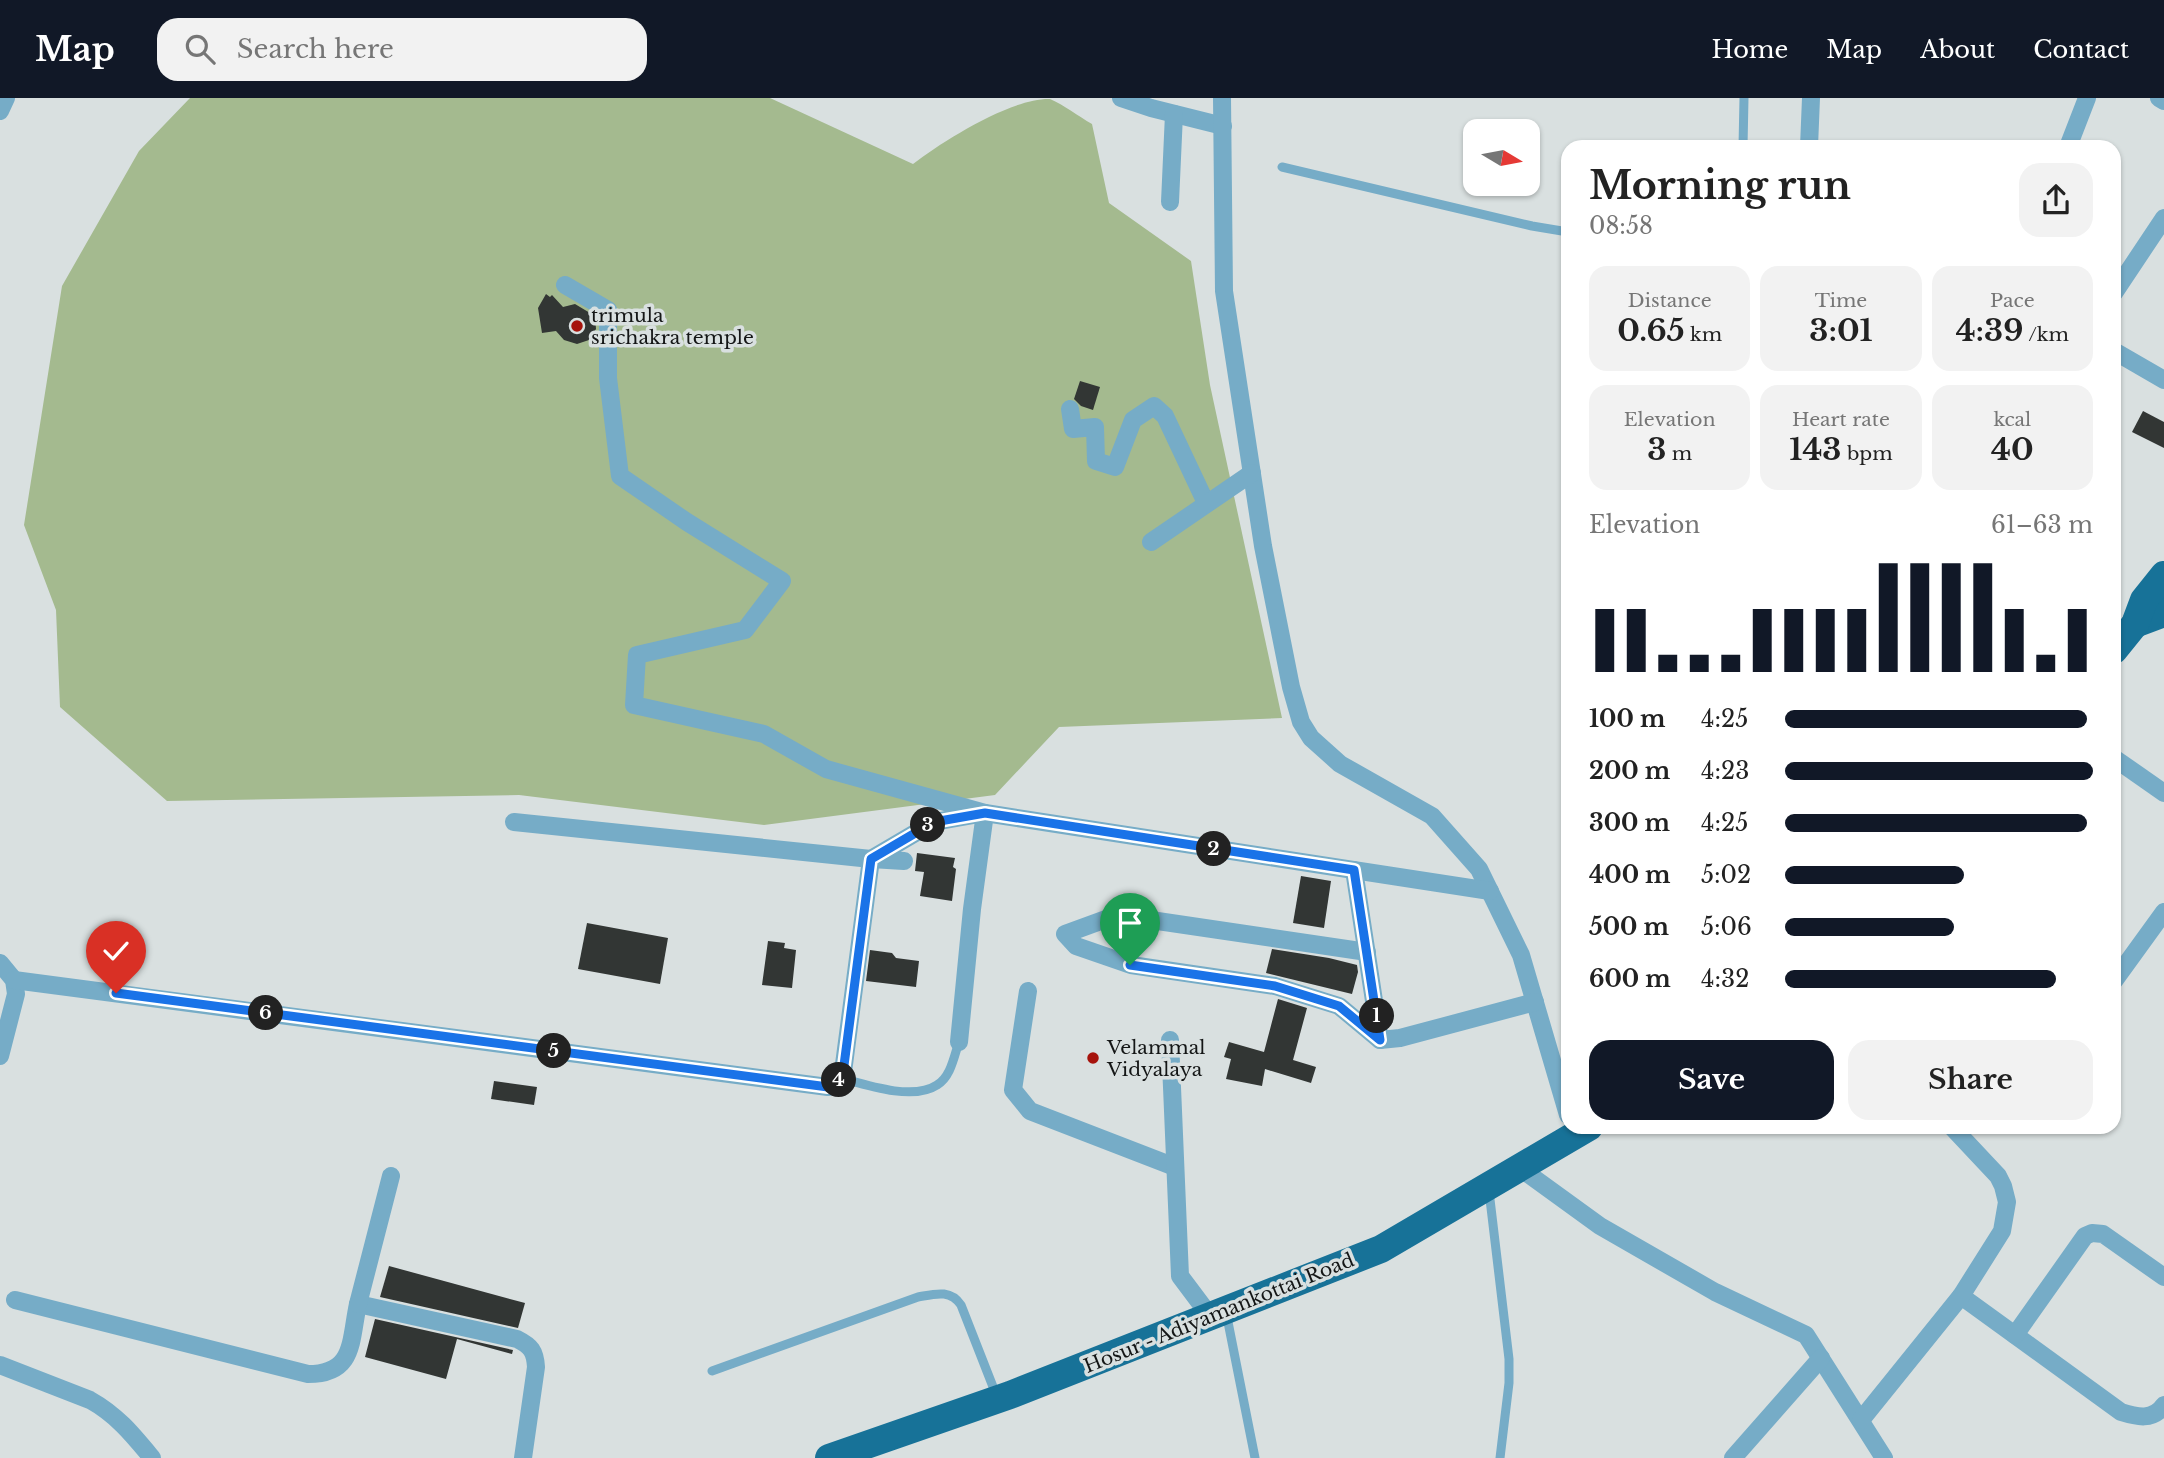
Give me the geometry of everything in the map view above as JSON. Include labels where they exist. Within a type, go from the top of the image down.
[{"type":"highway","points":[[2121,641],[2135,624],[2144,600],[2164,575]]},
{"type":"highway","points":[[2135,624],[2159,615],[2164,608]]},
{"type":"highway","name":"Hosur - Adiyamankottai Road","points":[[832,1457],[998,1399],[1381,1248],[1520,1168],[1565,1134]]},
{"type":"street","points":[[0,111],[6,98]]},
{"type":"street","points":[[1121,98],[1223,126]]},
{"type":"street","points":[[1222,98],[1224,291],[1252,473],[1291,687],[1301,722],[1311,738],[1340,764],[1432,816],[1479,869],[1521,955],[1561,1081]]},
{"type":"street","points":[[1809,140],[1811,98]]},
{"type":"street","points":[[2071,140],[2087,98]]},
{"type":"street","points":[[2159,98],[2164,101]]},
{"type":"street","points":[[1170,202],[1174,114]]},
{"type":"street","points":[[2121,282],[2164,218]]},
{"type":"street","points":[[565,285],[608,310],[608,378],[621,475],[687,522],[782,581],[745,630],[637,655],[634,705],[764,734],[826,769],[985,813],[1490,891]]},
{"type":"street","points":[[2121,355],[2164,380]]},
{"type":"street","points":[[1070,409],[1073,429],[1095,427],[1096,460],[1115,467],[1133,420],[1154,406],[1165,416],[1206,503]]},
{"type":"street","points":[[1151,542],[1252,473]]},
{"type":"street","points":[[2121,763],[2164,793]]},
{"type":"street","points":[[871,859],[934,822],[985,813]]},
{"type":"street","points":[[959,1042],[985,813]]},
{"type":"street","points":[[514,822],[904,861]]},
{"type":"street","points":[[14,980],[828,1087],[841,1078],[871,859]]},
{"type":"street","points":[[1354,870],[1380,1040]]},
{"type":"street","points":[[2121,971],[2164,912]]},
{"type":"street","points":[[1367,952],[1117,915],[1065,934],[1076,946],[1130,965],[1275,986],[1339,1006],[1380,1040],[1400,1038],[1535,1002]]},
{"type":"street","points":[[0,963],[14,980],[16,994],[0,1056]]},
{"type":"street","points":[[1028,991],[1013,1090],[1030,1111],[1175,1167]]},
{"type":"street","points":[[1170,1040],[1180,1276],[1218,1313]]},
{"type":"street","points":[[1861,1420],[1961,1296],[2002,1230],[2007,1202],[2003,1186],[1998,1176],[1959,1134]]},
{"type":"street","points":[[1520,1168],[1600,1226],[1715,1292],[1806,1335],[1884,1458]]},
{"type":"street","points":[[15,1300],[308,1374],[334,1371],[346,1360],[391,1176]]},
{"type":"street","points":[[2015,1335],[2089,1233],[2103,1234],[2164,1277]]},
{"type":"street","points":[[1961,1296],[2121,1412],[2138,1417],[2149,1416],[2159,1412],[2164,1405]]},
{"type":"street","points":[[358,1304],[517,1339],[528,1344],[535,1353],[536,1367],[523,1458]]},
{"type":"street","points":[[1733,1458],[1821,1358]]},
{"type":"street","points":[[0,1365],[103,1407],[121,1420],[152,1458]]},
{"type":"lane","points":[[1743,140],[1744,98]]},
{"type":"lane","points":[[1282,167],[1561,231]]},
{"type":"lane","points":[[841,1078],[884,1090],[914,1092],[937,1086],[950,1070],[959,1042]]},
{"type":"lane","points":[[1488,1186],[1509,1359],[1509,1383],[1500,1458]]},
{"type":"lane","points":[[712,1371],[918,1297],[939,1293],[955,1297],[961,1305],[998,1399]]},
{"type":"lane","points":[[1218,1313],[1255,1458]]},
{"type":"green space","points":[[190,98],[770,98],[913,164],[959,133],[997,113],[1034,101],[1050,99],[1060,104],[1092,124],[1109,203],[1191,261],[1210,385],[1282,718],[1059,727],[995,795],[764,825],[519,795],[167,801],[60,707],[56,610],[24,525],[62,286],[139,151]]},
{"type":"building","name":"trimula srichakra temple","points":[[546,294],[550,297],[552,295],[563,307],[575,304],[595,316],[596,329],[589,340],[577,344],[564,340],[556,331],[542,333],[538,308]]},
{"type":"building","points":[[1080,381],[1100,387],[1093,410],[1081,406],[1074,399]]},
{"type":"building","points":[[2143,411],[2164,422],[2164,448],[2132,432]]},
{"type":"building","points":[[917,853],[955,858],[952,901],[920,896],[924,872],[915,871]]},
{"type":"building","points":[[1301,876],[1331,881],[1324,928],[1293,923]]},
{"type":"building","points":[[587,923],[668,938],[660,984],[578,969]]},
{"type":"building","points":[[768,941],[785,943],[784,948],[796,950],[792,988],[762,985]]},
{"type":"building","points":[[1272,949],[1357,965],[1358,972],[1352,994],[1266,973]]},
{"type":"building","points":[[870,950],[892,953],[896,958],[919,961],[916,987],[866,981]]},
{"type":"building","points":[[1278,999],[1307,1008],[1293,1060],[1316,1067],[1311,1083],[1265,1069],[1262,1086],[1226,1079],[1231,1059],[1224,1057],[1229,1042],[1264,1052]]},
{"type":"building","points":[[494,1081],[537,1087],[534,1105],[491,1099]]},
{"type":"building","points":[[389,1266],[525,1303],[518,1328],[380,1297]]},
{"type":"building","points":[[375,1319],[513,1350],[512,1354],[457,1339],[446,1379],[365,1357]]},
{"type":"place","name":"trimula srichakra temple","points":[[577,326]]},
{"type":"place","name":"Velammal Vidyalaya","points":[[1093,1058]]},
{"type":"route","points":[[116,993],[828,1087],[841,1078],[843,1073],[871,859],[934,822],[985,813],[1354,870],[1380,1040],[1339,1006],[1275,986],[1130,965]]}]
